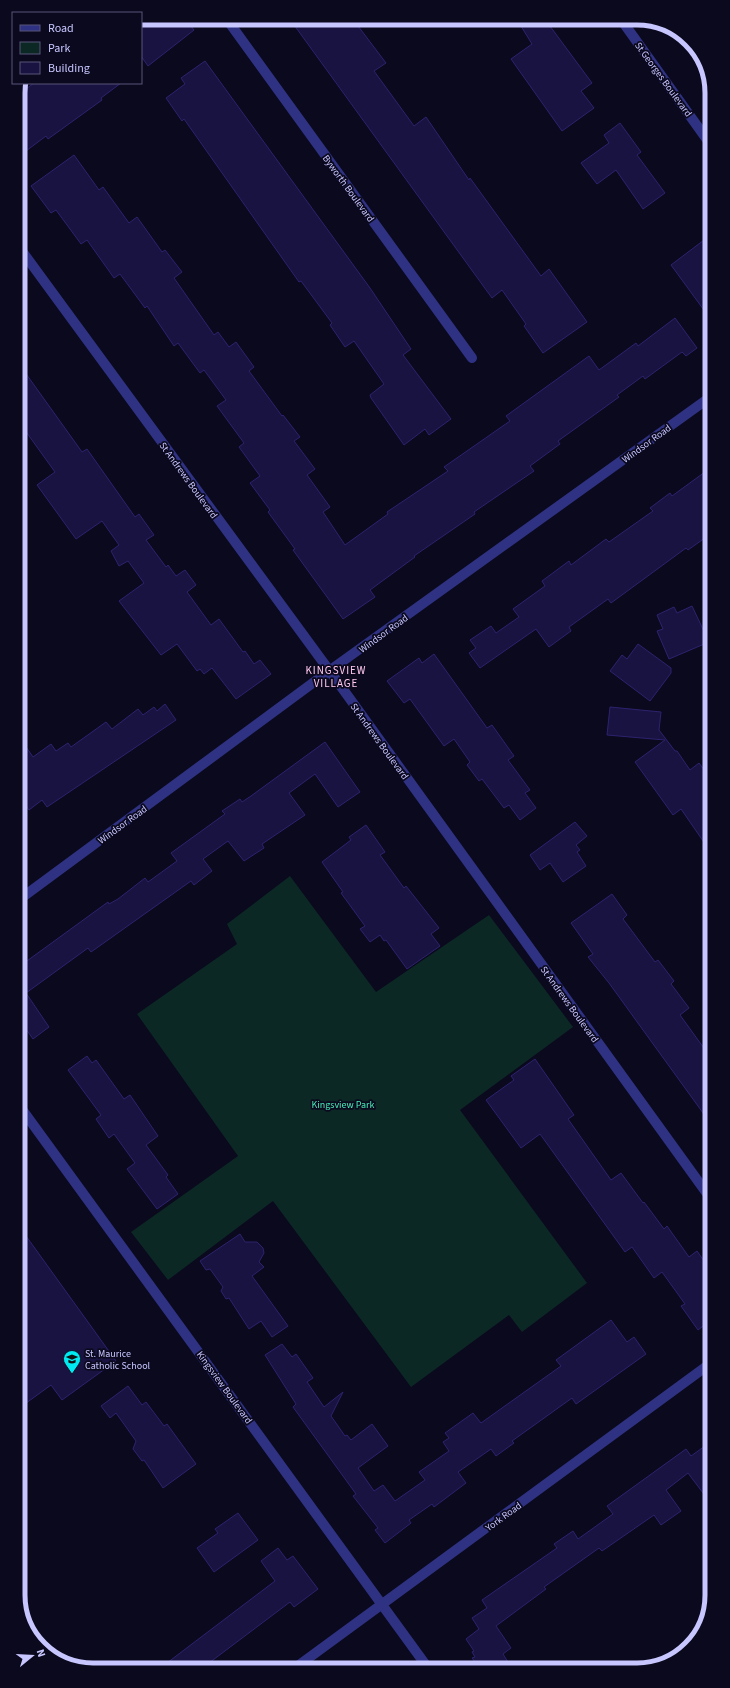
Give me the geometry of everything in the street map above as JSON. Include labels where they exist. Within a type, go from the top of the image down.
[{"type":"street","name":"Byworth Boulevard","points":[[231,25],[472,358]]},
{"type":"street","name":"St Georges Boulevard","points":[[625,25],[705,137]]},
{"type":"street","name":"St Andrews Boulevard","points":[[25,254],[705,1191]]},
{"type":"street","name":"Windsor Road","points":[[25,895],[329,672],[705,401]]},
{"type":"street","name":"Kingsview Boulevard","points":[[25,1114],[424,1663]]},
{"type":"street","name":"York Road","points":[[302,1663],[705,1368]]},
{"type":"green space","name":"Kingsview Park","points":[[290,876],[376,992],[489,915],[573,1027],[460,1110],[587,1283],[522,1332],[509,1315],[411,1387],[273,1201],[168,1280],[131,1232],[238,1156],[137,1014],[237,944],[227,924]]},
{"type":"building","points":[[142,25],[190,25],[194,30],[148,66],[142,57]]},
{"type":"building","points":[[294,25],[319,25],[320,27],[323,25],[357,25],[386,63],[374,71],[414,126],[426,117],[469,180],[470,178],[541,276],[549,269],[587,322],[543,353],[524,326],[526,324],[502,290],[492,298]]},
{"type":"building","points":[[520,25],[549,25],[592,83],[581,91],[594,108],[562,131],[511,59],[532,44]]},
{"type":"building","points":[[205,61],[370,288],[411,349],[403,355],[451,419],[429,435],[425,429],[404,445],[370,395],[384,384],[354,341],[345,347],[330,325],[332,323],[301,281],[299,282],[184,119],[182,121],[166,98],[185,84],[181,78]]},
{"type":"building","points":[[33,84],[120,84],[101,98],[102,100],[48,139],[46,136],[25,152],[25,90]]},
{"type":"building","points":[[620,123],[641,152],[637,155],[665,193],[643,209],[616,170],[597,184],[581,163],[609,143],[604,135]]},
{"type":"building","points":[[74,155],[99,190],[103,187],[129,223],[137,217],[162,252],[165,250],[182,272],[174,278],[214,335],[218,332],[229,347],[236,342],[254,367],[249,371],[282,416],[283,415],[300,437],[294,441],[315,469],[307,475],[330,507],[323,512],[345,545],[388,514],[387,512],[448,471],[444,467],[510,421],[506,416],[589,356],[599,370],[636,343],[638,346],[675,318],[697,348],[686,356],[682,352],[645,379],[643,376],[617,395],[619,397],[558,441],[560,444],[530,466],[534,471],[474,512],[475,514],[414,556],[415,557],[370,590],[375,597],[343,619],[293,550],[295,549],[268,512],[270,510],[250,483],[260,476],[239,447],[244,443],[217,406],[226,400],[204,370],[200,373],[178,343],[174,346],[147,306],[145,308],[120,274],[114,278],[87,240],[81,244],[56,210],[51,213],[31,186]]},
{"type":"building","points":[[705,239],[705,312],[671,265]]},
{"type":"building","points":[[25,372],[82,452],[87,449],[135,517],[139,514],[154,535],[146,540],[166,567],[168,565],[176,576],[185,570],[196,585],[187,592],[211,625],[219,619],[243,652],[245,651],[254,664],[260,660],[271,674],[236,699],[212,668],[204,674],[200,669],[197,671],[177,644],[161,655],[119,601],[144,583],[128,561],[119,566],[111,551],[119,545],[102,521],[76,539],[37,485],[55,472],[25,430]]},
{"type":"building","points":[[705,472],[705,538],[688,550],[686,548],[611,603],[608,599],[569,627],[571,631],[549,647],[536,629],[480,668],[469,653],[476,648],[470,640],[491,626],[496,633],[519,617],[513,609],[545,586],[542,581],[569,561],[571,565],[606,539],[609,542],[653,511],[650,508],[670,493],[672,496]]},
{"type":"building","points":[[692,606],[705,634],[705,644],[669,659],[657,631],[663,629],[657,615],[674,607],[677,613]]},
{"type":"building","points":[[638,644],[671,668],[671,673],[650,701],[610,671],[622,655],[627,659]]},
{"type":"building","points":[[434,654],[487,728],[492,725],[514,756],[508,760],[530,790],[525,793],[536,808],[520,820],[509,805],[504,808],[482,779],[479,781],[467,765],[470,762],[454,739],[444,746],[410,699],[404,703],[387,681],[419,658],[422,663]]},
{"type":"building","points":[[165,704],[176,720],[47,807],[42,800],[29,810],[25,804],[25,745],[33,757],[51,744],[56,751],[68,743],[71,747],[106,722],[112,729],[138,709],[143,715],[154,707],[157,711]]},
{"type":"building","points":[[610,707],[661,712],[659,730],[675,751],[677,751],[690,770],[699,763],[705,771],[705,844],[681,809],[673,815],[635,762],[665,740],[607,735]]},
{"type":"building","points":[[325,742],[360,792],[338,807],[315,774],[289,793],[305,815],[262,844],[264,848],[244,861],[228,841],[203,859],[212,871],[194,885],[191,881],[91,952],[88,948],[26,993],[49,1027],[33,1039],[25,1028],[25,962],[108,902],[109,904],[118,899],[145,878],[148,882],[177,861],[171,853],[225,814],[222,811],[240,799],[242,802]]},
{"type":"building","points":[[575,822],[587,836],[576,845],[580,850],[577,852],[586,866],[563,882],[550,863],[540,870],[530,855]]},
{"type":"building","points":[[366,825],[385,852],[380,855],[404,888],[406,886],[439,928],[431,934],[440,946],[407,969],[386,940],[384,941],[380,935],[370,942],[360,929],[365,926],[341,893],[343,892],[322,862],[351,840],[349,837]]},
{"type":"building","points":[[612,894],[627,915],[623,919],[655,962],[658,960],[674,981],[671,984],[689,1008],[680,1015],[705,1050],[705,1116],[609,983],[588,957],[593,954],[571,923]]},
{"type":"building","points":[[87,1056],[92,1063],[96,1060],[124,1099],[130,1095],[158,1136],[146,1145],[168,1175],[166,1177],[178,1194],[157,1209],[127,1169],[135,1163],[114,1134],[109,1138],[96,1119],[101,1115],[68,1070]]},
{"type":"building","points":[[535,1059],[574,1115],[568,1119],[611,1180],[621,1173],[664,1229],[667,1226],[689,1257],[697,1251],[705,1262],[705,1325],[698,1330],[681,1306],[685,1304],[662,1272],[654,1278],[632,1247],[625,1252],[540,1134],[521,1148],[486,1100],[514,1080],[511,1076]]},
{"type":"building","points":[[240,1234],[245,1242],[257,1242],[263,1248],[264,1253],[259,1262],[264,1267],[252,1276],[288,1326],[272,1337],[261,1321],[249,1329],[229,1298],[226,1299],[221,1291],[223,1287],[210,1269],[206,1270],[200,1261]]},
{"type":"building","points":[[25,1235],[116,1361],[62,1400],[51,1385],[25,1404]]},
{"type":"building","points":[[611,1320],[627,1342],[634,1337],[646,1354],[576,1404],[572,1398],[512,1441],[514,1443],[496,1456],[491,1449],[458,1472],[466,1483],[434,1507],[432,1504],[409,1520],[411,1523],[385,1543],[375,1530],[378,1528],[353,1496],[356,1494],[293,1407],[296,1404],[265,1355],[282,1344],[292,1357],[296,1354],[313,1378],[307,1382],[324,1407],[343,1392],[331,1416],[345,1436],[347,1435],[351,1440],[372,1424],[388,1446],[358,1468],[374,1491],[383,1485],[395,1501],[425,1480],[419,1472],[449,1451],[443,1442],[449,1438],[445,1433],[473,1413],[481,1423],[561,1366],[556,1360]]},
{"type":"building","points":[[128,1386],[142,1405],[146,1402],[164,1426],[167,1424],[196,1464],[163,1488],[144,1460],[142,1461],[133,1449],[136,1441],[116,1413],[110,1418],[101,1406]]},
{"type":"building","points":[[705,1446],[705,1496],[688,1473],[666,1490],[681,1511],[661,1525],[654,1515],[602,1551],[599,1548],[544,1587],[546,1589],[496,1626],[511,1648],[503,1654],[509,1663],[476,1663],[472,1658],[475,1657],[472,1652],[474,1651],[466,1639],[479,1629],[472,1618],[487,1608],[482,1600],[557,1548],[554,1544],[573,1531],[578,1539],[613,1514],[607,1506],[686,1449],[691,1456]]},
{"type":"building","points":[[238,1513],[258,1540],[214,1572],[197,1548],[218,1533],[215,1529]]},
{"type":"building","points":[[278,1548],[287,1560],[293,1556],[318,1589],[294,1607],[290,1602],[209,1663],[167,1663],[275,1581],[261,1561]]},
{"type":"place","name":"St. Maurice Catholic School","points":[[72,1374]]},
{"type":"district","name":"KINGSVIEW VILLAGE","points":[[336,676]]}]
